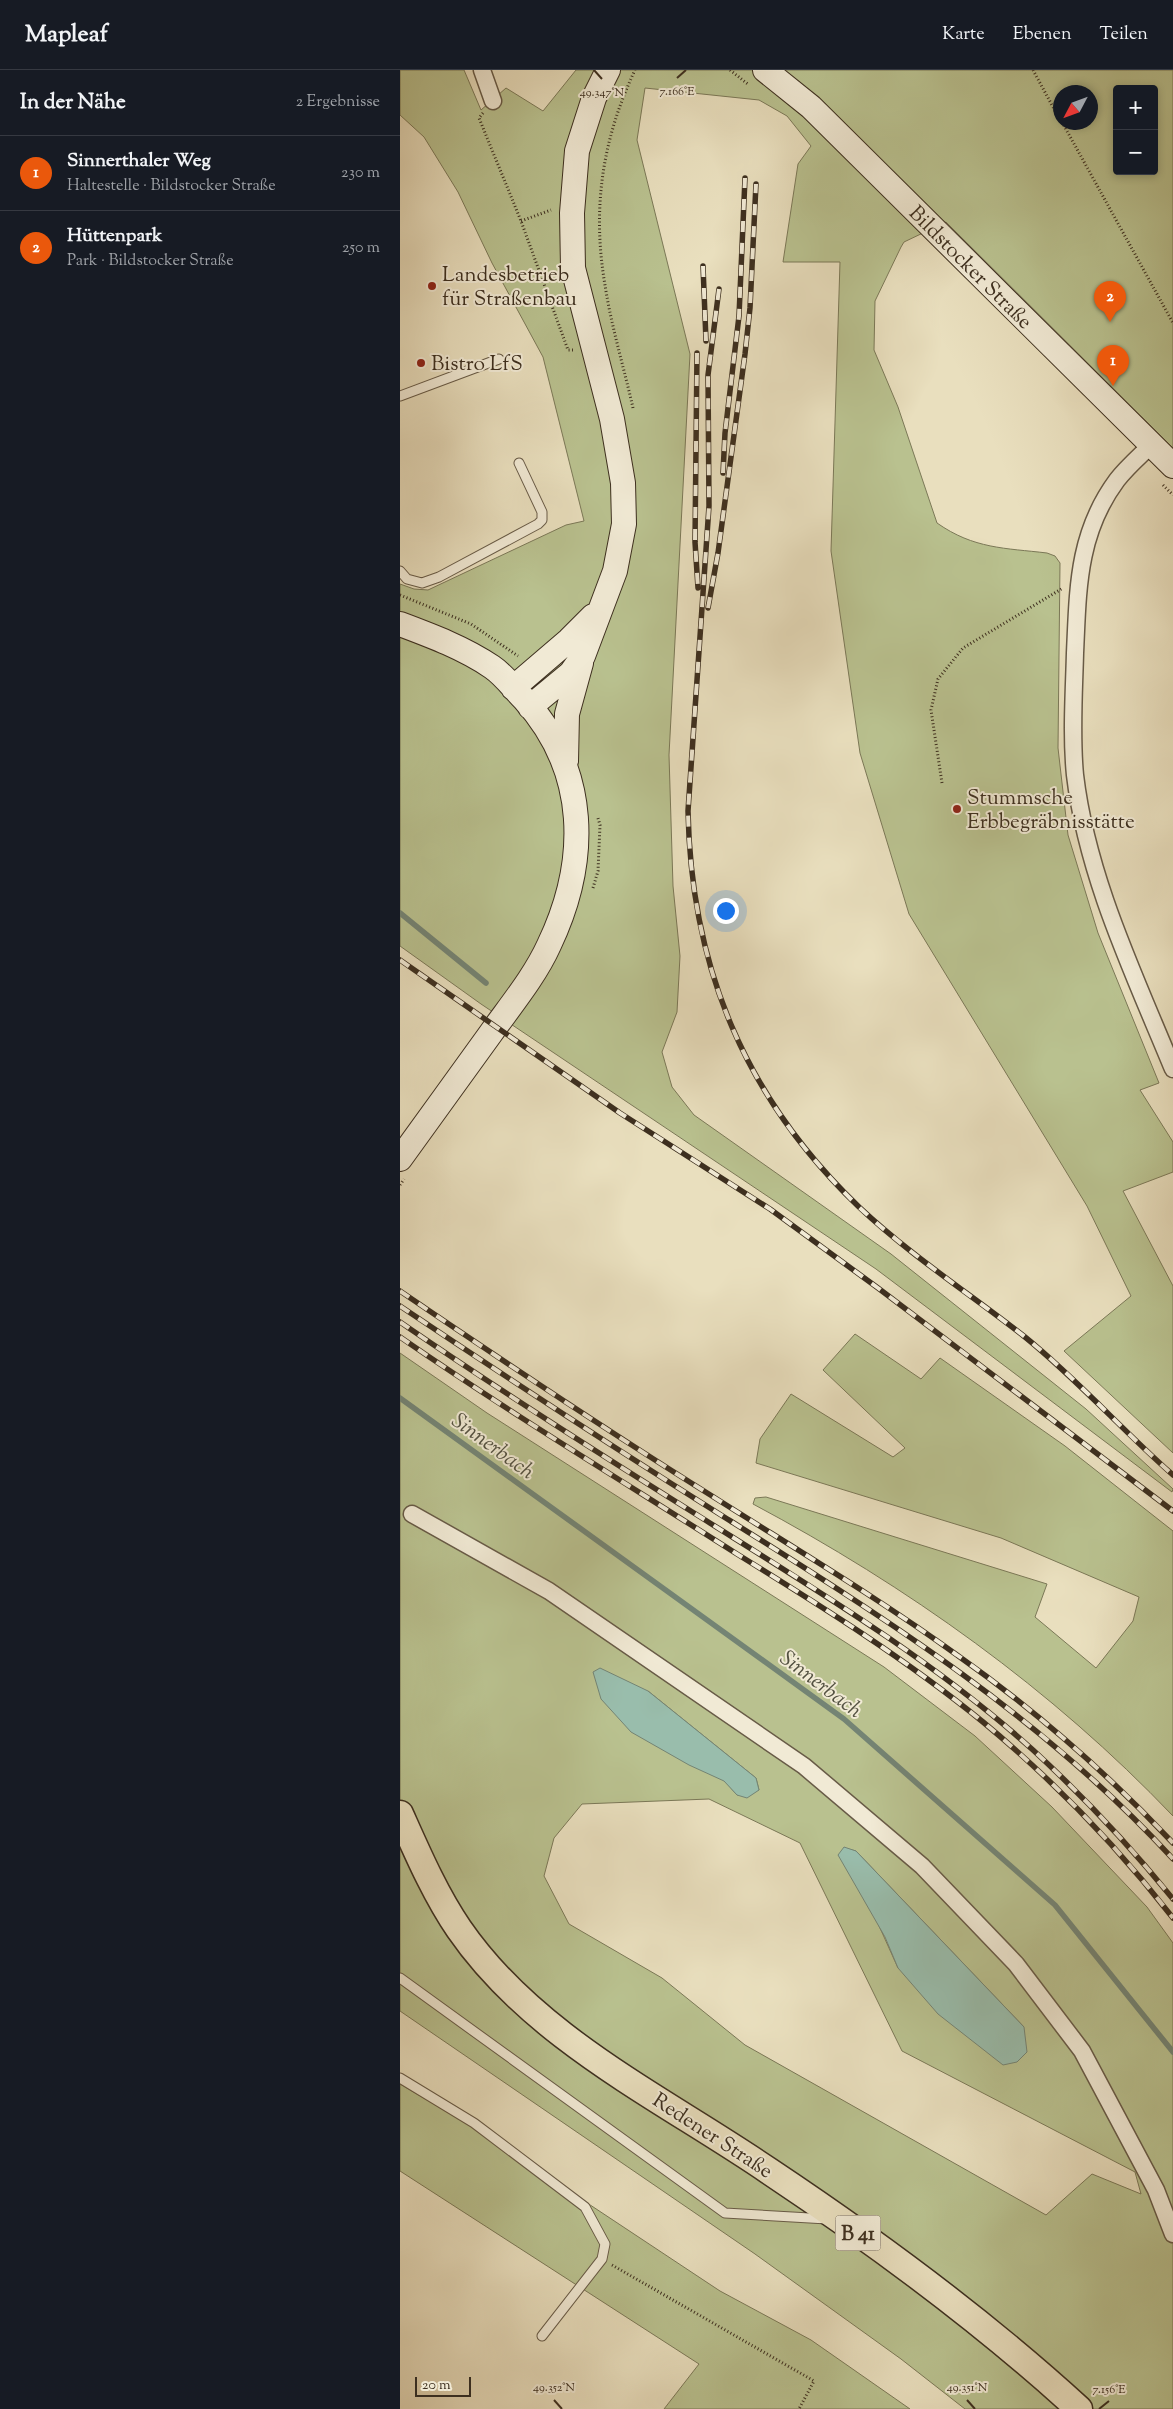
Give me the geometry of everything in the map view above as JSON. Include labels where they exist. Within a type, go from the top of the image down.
[{"type":"main road","points":[[565,770],[567,714],[583,656],[615,571],[624,524],[623,484],[612,419],[573,268],[573,203],[577,152],[594,98],[608,70]]},
{"type":"main road","name":"Bildstocker Straße","points":[[765,70],[818,114],[1173,466]]},
{"type":"main road","points":[[514,688],[569,640],[601,608]]},
{"type":"main road","points":[[400,624],[443,640],[493,668],[514,688],[530,706],[553,738],[565,770],[577,814],[577,861],[568,902],[549,947],[513,1002],[400,1158]]},
{"type":"main road","points":[[530,706],[571,673],[583,656]]},
{"type":"main road","name":"Redener Straße","points":[[400,1814],[458,1928],[486,1963],[532,2009],[622,2076],[769,2171],[926,2280],[1079,2409]]},
{"type":"main road","points":[[400,1837],[417,1868]]},
{"type":"main road","name":"B 41","points":[[400,1841],[458,1928]]},
{"type":"street","points":[[482,70],[493,101]]},
{"type":"street","points":[[1151,445],[1118,479],[1103,501],[1084,547],[1078,578],[1074,702],[1075,774],[1087,836],[1125,951],[1173,1068]]},
{"type":"street","points":[[412,1514],[549,1590],[804,1766],[922,1866],[1016,1964],[1082,2051],[1156,2190],[1173,2234]]},
{"type":"lane","points":[[400,396],[499,359]]},
{"type":"lane","points":[[400,571],[408,579],[422,583],[538,524],[542,512],[518,463]]},
{"type":"lane","points":[[400,1978],[726,2213],[840,2220]]},
{"type":"lane","points":[[400,2078],[474,2123],[585,2207],[605,2244],[602,2259],[542,2336]]},
{"type":"path","points":[[1033,70],[1053,106]]},
{"type":"path","points":[[493,101],[479,118],[521,221],[568,350],[594,348]]},
{"type":"path","points":[[1066,130],[1173,324]]},
{"type":"path","points":[[521,221],[573,203]]},
{"type":"path","points":[[942,783],[931,710],[938,679],[964,648],[1078,578]]},
{"type":"path","points":[[400,595],[471,624],[521,657]]},
{"type":"path","points":[[602,2259],[814,2381],[799,2409]]},
{"type":"shaded area","points":[[400,70],[464,70],[481,110],[506,88],[543,111],[576,70],[1173,70],[1173,448],[946,222],[904,242],[901,247],[875,301],[874,350],[898,407],[937,523],[951,532],[977,543],[1047,553],[1055,556],[1060,563],[1058,748],[1068,835],[1098,933],[1159,1083],[1140,1090],[1173,1142],[1173,1172],[1123,1191],[1173,1286],[1173,1453],[1064,1351],[1131,1296],[1087,1206],[909,914],[860,753],[831,551],[840,262],[783,262],[798,164],[811,146],[787,116],[759,100],[645,88],[637,140],[690,354],[669,755],[673,886],[680,956],[677,1012],[662,1052],[672,1087],[694,1115],[891,1254],[1086,1409],[1173,1489],[1172,1492],[876,1269],[481,1004],[400,946],[400,584],[414,589],[428,590],[566,525],[584,521],[543,357],[492,263],[458,192],[424,137],[400,115]]},
{"type":"shaded area","points":[[855,1334],[921,1379],[940,1358],[1065,1446],[1173,1531],[1173,1816],[1127,1769],[1078,1725],[1028,1683],[975,1643],[867,1569],[753,1504],[755,1498],[766,1497],[1047,1584],[1035,1617],[1096,1668],[1133,1621],[1139,1597],[1001,1538],[756,1463],[760,1439],[791,1394],[893,1457],[905,1448],[823,1370]]},
{"type":"shaded area","points":[[400,1353],[487,1413],[884,1667],[975,1736],[1052,1807],[1147,1907],[1173,1943],[1173,2409],[965,2409],[901,2359],[755,2254],[400,2011]],"holes":[[[648,1691],[756,1778],[759,1790],[737,1795]],[[709,1799],[800,1843],[902,2051],[1135,2172],[1141,2194],[1092,2174],[1046,2215],[745,2045],[662,1978],[569,1924],[544,1876],[554,1838],[582,1804]],[[844,1848],[856,1851],[1024,2027],[898,1968]]]},
{"type":"shaded area","points":[[600,1668],[648,1691],[756,1778],[759,1790],[747,1798],[737,1795],[724,1781],[689,1765],[631,1732],[601,1699],[593,1672]]},
{"type":"shaded area","points":[[844,1847],[856,1851],[1024,2027],[1027,2052],[1017,2062],[1003,2065],[938,2014],[898,1968],[885,1937],[838,1855]]},
{"type":"shaded area","points":[[400,2084],[468,2124],[720,2291],[811,2340],[910,2409],[664,2409],[699,2364],[400,2171]]},
{"type":"waterway","name":"Sinnerbach","points":[[400,913],[486,983]]},
{"type":"waterway","name":"Sinnerbach","points":[[400,1398],[844,1719],[1055,1905],[1173,2052]]},
{"type":"railway","points":[[723,473],[725,433],[739,316],[745,178]]},
{"type":"railway","points":[[708,608],[718,553],[745,354],[750,308],[756,184]]},
{"type":"railway","points":[[703,266],[706,341]]},
{"type":"railway","points":[[719,289],[708,375],[709,506],[688,811],[692,868],[700,923],[713,976],[732,1027],[756,1075],[785,1121],[819,1165],[859,1207],[919,1258],[1044,1353],[1173,1475]]},
{"type":"railway","points":[[697,353],[695,542],[698,588]]},
{"type":"railway","points":[[400,960],[620,1113],[770,1209],[878,1288],[1173,1511]]},
{"type":"railway","points":[[400,1291],[594,1421],[866,1593],[957,1655],[1070,1743],[1173,1843]]},
{"type":"railway","points":[[400,1306],[600,1438],[842,1592],[959,1672],[1070,1759],[1123,1807],[1173,1859]]},
{"type":"railway","points":[[400,1322],[546,1419],[869,1624],[953,1684],[994,1716],[1070,1785],[1106,1822],[1173,1899]]},
{"type":"railway","points":[[400,1337],[525,1420],[831,1613],[924,1676],[1009,1744],[1059,1791],[1130,1865],[1173,1918]]},
{"type":"place","name":"Landesbetrieb für Straßenbau","points":[[432,286]]},
{"type":"place","name":"Hüttenpark","points":[[1110,322]]},
{"type":"place","name":"Bistro LfS","points":[[421,363]]},
{"type":"place","name":"Sinnerthaler Weg","points":[[1113,386]]},
{"type":"place","name":"Stummsche Erbbegräbnisstätte","points":[[957,809]]}]
